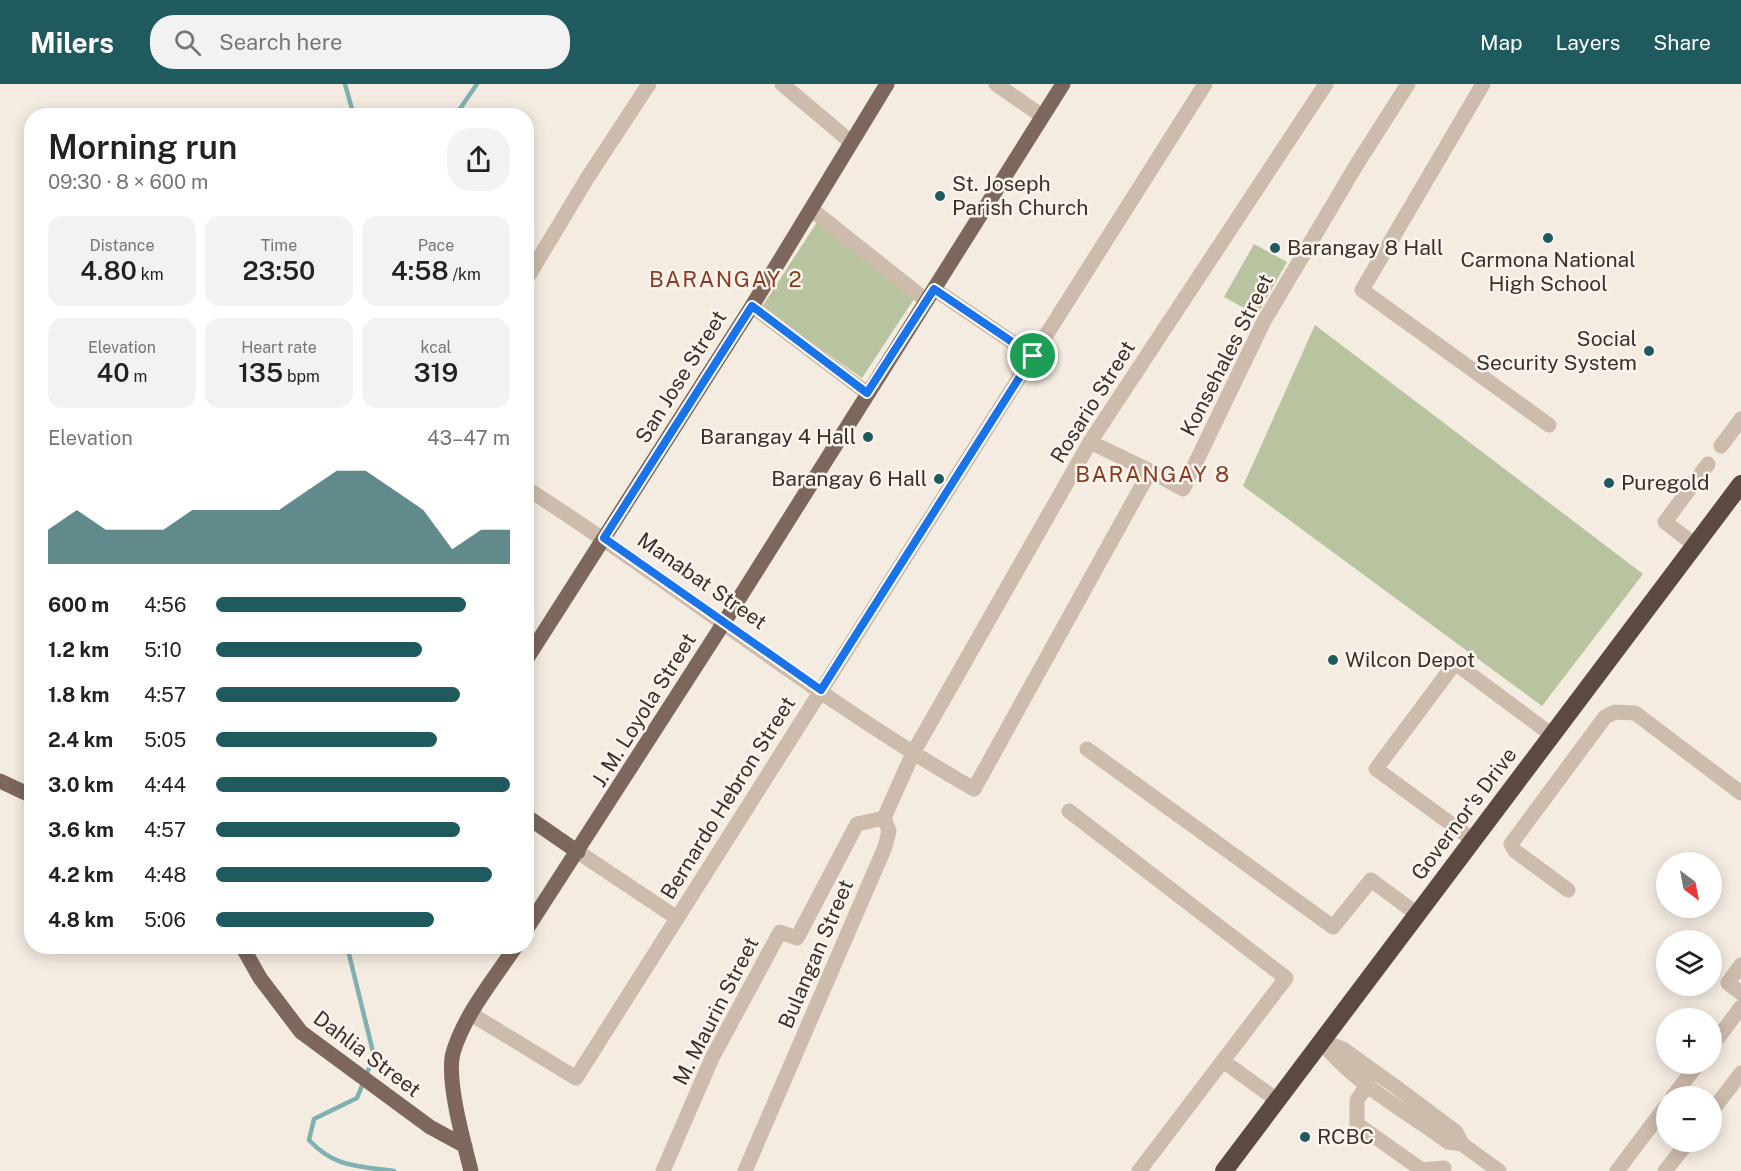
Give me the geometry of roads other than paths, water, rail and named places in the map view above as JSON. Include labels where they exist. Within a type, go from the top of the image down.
[{"type":"highway","name":"Governor's Drive","points":[[1224,1171],[1741,484]]},
{"type":"main road","name":"San Jose Street","points":[[534,647],[752,306],[888,84]]},
{"type":"main road","name":"J. M. Loyola Street","points":[[534,918],[723,624],[1063,84]]},
{"type":"main road","points":[[0,781],[24,792]]},
{"type":"main road","points":[[534,822],[578,852]]},
{"type":"main road","name":"Dahlia Street","points":[[246,954],[260,978],[301,1032],[430,1127],[465,1146]]},
{"type":"main road","points":[[471,1171],[455,1094],[453,1055],[471,1014],[511,954]]},
{"type":"street","points":[[534,267],[586,180],[649,84]]},
{"type":"street","points":[[782,84],[851,142]]},
{"type":"street","points":[[996,84],[1042,116]]},
{"type":"street","name":"Bernardo Hebron Street","points":[[471,1014],[576,1078],[1205,84]]},
{"type":"street","name":"Rosario Street","points":[[913,753],[1090,442],[1326,84]]},
{"type":"street","name":"Konsehales Street","points":[[1150,471],[1183,489],[1264,321],[1357,164],[1408,84]]},
{"type":"street","points":[[1483,84],[1362,290],[1549,425]]},
{"type":"street","points":[[811,209],[931,295],[1033,356]]},
{"type":"street","points":[[752,306],[867,393]]},
{"type":"street","points":[[1721,446],[1741,419]]},
{"type":"street","points":[[1090,442],[1150,471]]},
{"type":"street","points":[[1695,545],[1665,522],[1708,464]]},
{"type":"street","name":"Manabat Street","points":[[534,493],[604,538],[723,624],[913,753],[974,789],[1150,471]]},
{"type":"street","points":[[1473,840],[1376,769],[1455,663],[1552,735]]},
{"type":"street","points":[[1568,890],[1515,851],[1511,843],[1605,717],[1615,712],[1635,712],[1741,793]]},
{"type":"street","points":[[1087,749],[1333,927],[1371,880],[1417,914]]},
{"type":"street","name":"Bulangan Street","points":[[745,1171],[885,847],[889,831],[884,818],[913,753]]},
{"type":"street","points":[[1069,811],[1286,978],[1139,1171]]},
{"type":"street","name":"M. Maurin Street","points":[[663,1171],[712,1059],[780,932],[797,938],[857,824],[884,818]]},
{"type":"street","points":[[578,852],[677,918]]},
{"type":"street","points":[[1741,965],[1728,983],[1741,993]]},
{"type":"street","points":[[1722,1034],[1738,1015]]},
{"type":"street","points":[[1321,1041],[1335,1060],[1448,1142],[1462,1144]]},
{"type":"street","points":[[1321,1041],[1343,1048],[1456,1132],[1462,1144],[1499,1171]]},
{"type":"street","points":[[1223,1061],[1277,1100]]},
{"type":"street","points":[[1722,1098],[1741,1073]]},
{"type":"street","points":[[1681,1086],[1690,1074]]},
{"type":"street","points":[[1368,1084],[1357,1100],[1358,1124],[1422,1170],[1443,1170],[1462,1144]]},
{"type":"street","points":[[1617,1171],[1656,1119]]},
{"type":"street","points":[[1665,1171],[1680,1152]]},
{"type":"waterway","points":[[345,84],[352,108]]},
{"type":"waterway","points":[[460,108],[477,84]]},
{"type":"waterway","points":[[349,954],[374,1056],[357,1098],[314,1119],[309,1140],[328,1156],[338,1161],[394,1171]]},
{"type":"place","name":"St. Joseph Parish Church","points":[[940,196]]},
{"type":"place","name":"Carmona National High School","points":[[1548,238]]},
{"type":"place","name":"Barangay 8 Hall","points":[[1275,248]]},
{"type":"place","name":"Social Security System","points":[[1649,351]]},
{"type":"place","name":"Barangay 4 Hall","points":[[868,437]]},
{"type":"place","name":"Barangay 6 Hall","points":[[939,479]]},
{"type":"place","name":"Puregold","points":[[1609,483]]},
{"type":"place","name":"Wilcon Depot","points":[[1333,660]]},
{"type":"place","name":"RCBC","points":[[1305,1137]]},
{"type":"district","name":"BARANGAY 2","points":[[726,279]]},
{"type":"district","name":"BARANGAY 8","points":[[1153,474]]}]
